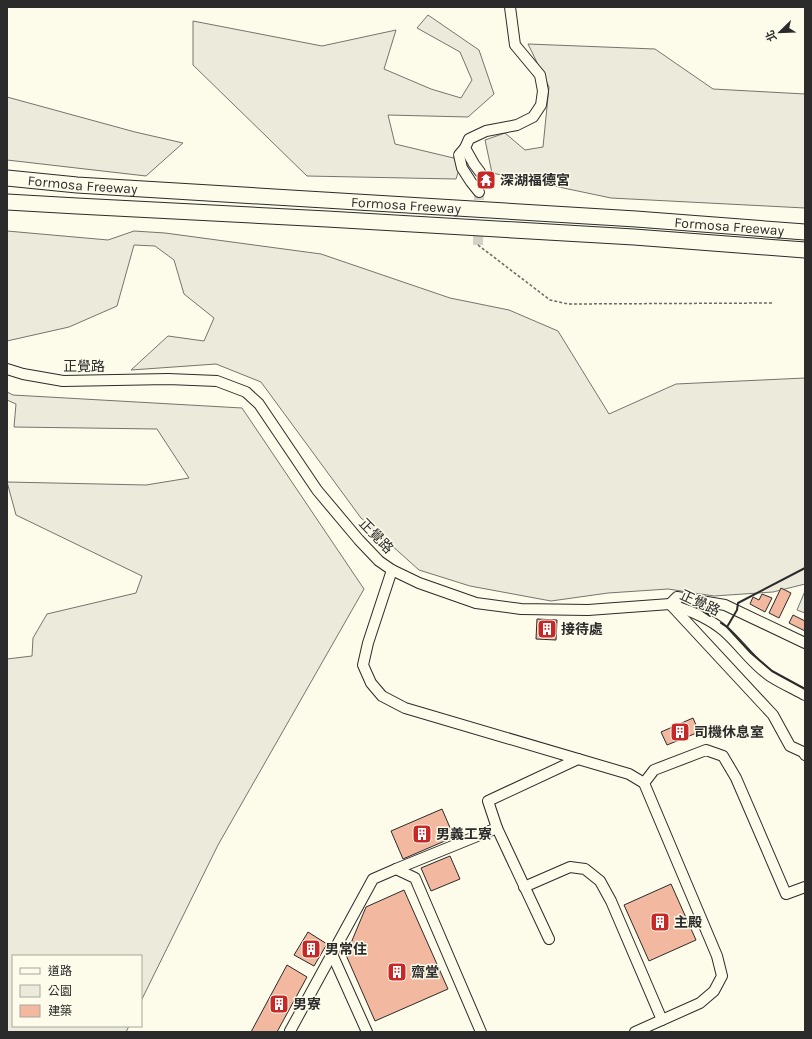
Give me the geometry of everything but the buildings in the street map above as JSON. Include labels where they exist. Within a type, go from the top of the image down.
[{"type":"highway","name":"Formosa Freeway","points":[[7,178],[77,185],[636,218],[805,232]]},
{"type":"highway","name":"Formosa Freeway","points":[[7,202],[634,237],[805,250]]},
{"type":"street","points":[[479,192],[470,182],[462,168],[459,155],[469,140],[486,131],[517,125],[533,117],[541,105],[543,91],[540,75],[514,45],[510,7]]},
{"type":"street","points":[[465,148],[480,172]]},
{"type":"street","name":"正覺路","points":[[7,369],[23,374],[63,381],[168,379],[216,381],[246,392],[259,404],[317,490],[359,540],[379,561],[392,570],[419,583],[476,603],[521,609],[588,610],[670,604],[712,622],[726,632],[749,658],[770,676],[805,695]]},
{"type":"street","points":[[392,570],[368,643],[363,665],[370,684],[382,696],[405,708],[629,774],[644,783],[717,956],[722,976],[714,991],[700,1003],[635,1032]]},
{"type":"street","points":[[805,643],[725,605],[677,597],[670,604],[772,716],[790,746],[803,752],[805,755]]},
{"type":"street","points":[[644,783],[654,770],[706,750],[723,756],[736,778],[786,894],[805,887]]},
{"type":"street","points":[[549,939],[497,828],[488,801],[578,759]]},
{"type":"street","points":[[291,1032],[290,1031],[373,879],[497,828]]},
{"type":"street","points":[[524,887],[570,866],[584,869],[600,881],[611,901],[662,1020]]},
{"type":"street","points":[[396,869],[416,878],[481,1032]]},
{"type":"street","points":[[332,954],[367,1032]]},
{"type":"path","points":[[478,245],[550,300],[568,304],[774,303]]},
{"type":"green space","points":[[428,15],[479,50],[494,94],[468,117],[388,115],[395,144],[462,160],[456,179],[307,176],[193,65],[193,21],[322,46],[396,30],[384,69],[431,89],[461,98],[472,80],[460,52],[417,28]]},
{"type":"green space","points":[[528,44],[655,49],[713,89],[805,94],[805,208],[611,198],[492,173],[485,140],[505,133],[525,150],[543,147],[549,87]]},
{"type":"green space","points":[[7,97],[135,132],[183,143],[146,176],[7,160]]},
{"type":"green space","points":[[7,231],[108,240],[134,231],[165,233],[321,254],[450,298],[509,310],[558,331],[609,414],[676,384],[805,378],[805,584],[773,592],[714,596],[668,589],[608,593],[551,601],[470,586],[419,570],[361,518],[261,382],[216,364],[131,370],[168,336],[204,341],[214,318],[184,294],[174,260],[155,246],[134,245],[117,306],[69,327],[7,341]]},
{"type":"green space","points":[[7,392],[13,395],[242,408],[364,589],[218,845],[142,999],[142,955],[12,955],[12,1027],[128,1027],[126,1032],[7,1032],[7,659],[32,656],[33,638],[47,614],[136,593],[142,576],[16,515],[7,482],[146,485],[189,478],[157,429],[14,427],[16,404],[7,400]]},
{"type":"green space","points":[[805,591],[805,613],[797,610]]},
{"type":"tunnel","points":[[478,245],[479,192]]},
{"type":"wall","points":[[727,627],[737,610],[738,603],[805,568]]},
{"type":"wall","points":[[682,602],[698,608],[710,616]]},
{"type":"wall","points":[[721,623],[727,627],[751,653],[772,671],[805,689]]},
{"type":"place","name":"深湖福德宮","points":[[486,180]]},
{"type":"place","name":"接待處","points":[[547,629]]},
{"type":"place","name":"司機休息室","points":[[680,732]]},
{"type":"place","name":"男義工寮","points":[[422,834]]},
{"type":"place","name":"主殿","points":[[660,922]]},
{"type":"place","name":"男常住","points":[[311,949]]},
{"type":"place","name":"齋堂","points":[[397,972]]},
{"type":"place","name":"男寮","points":[[279,1004]]}]
